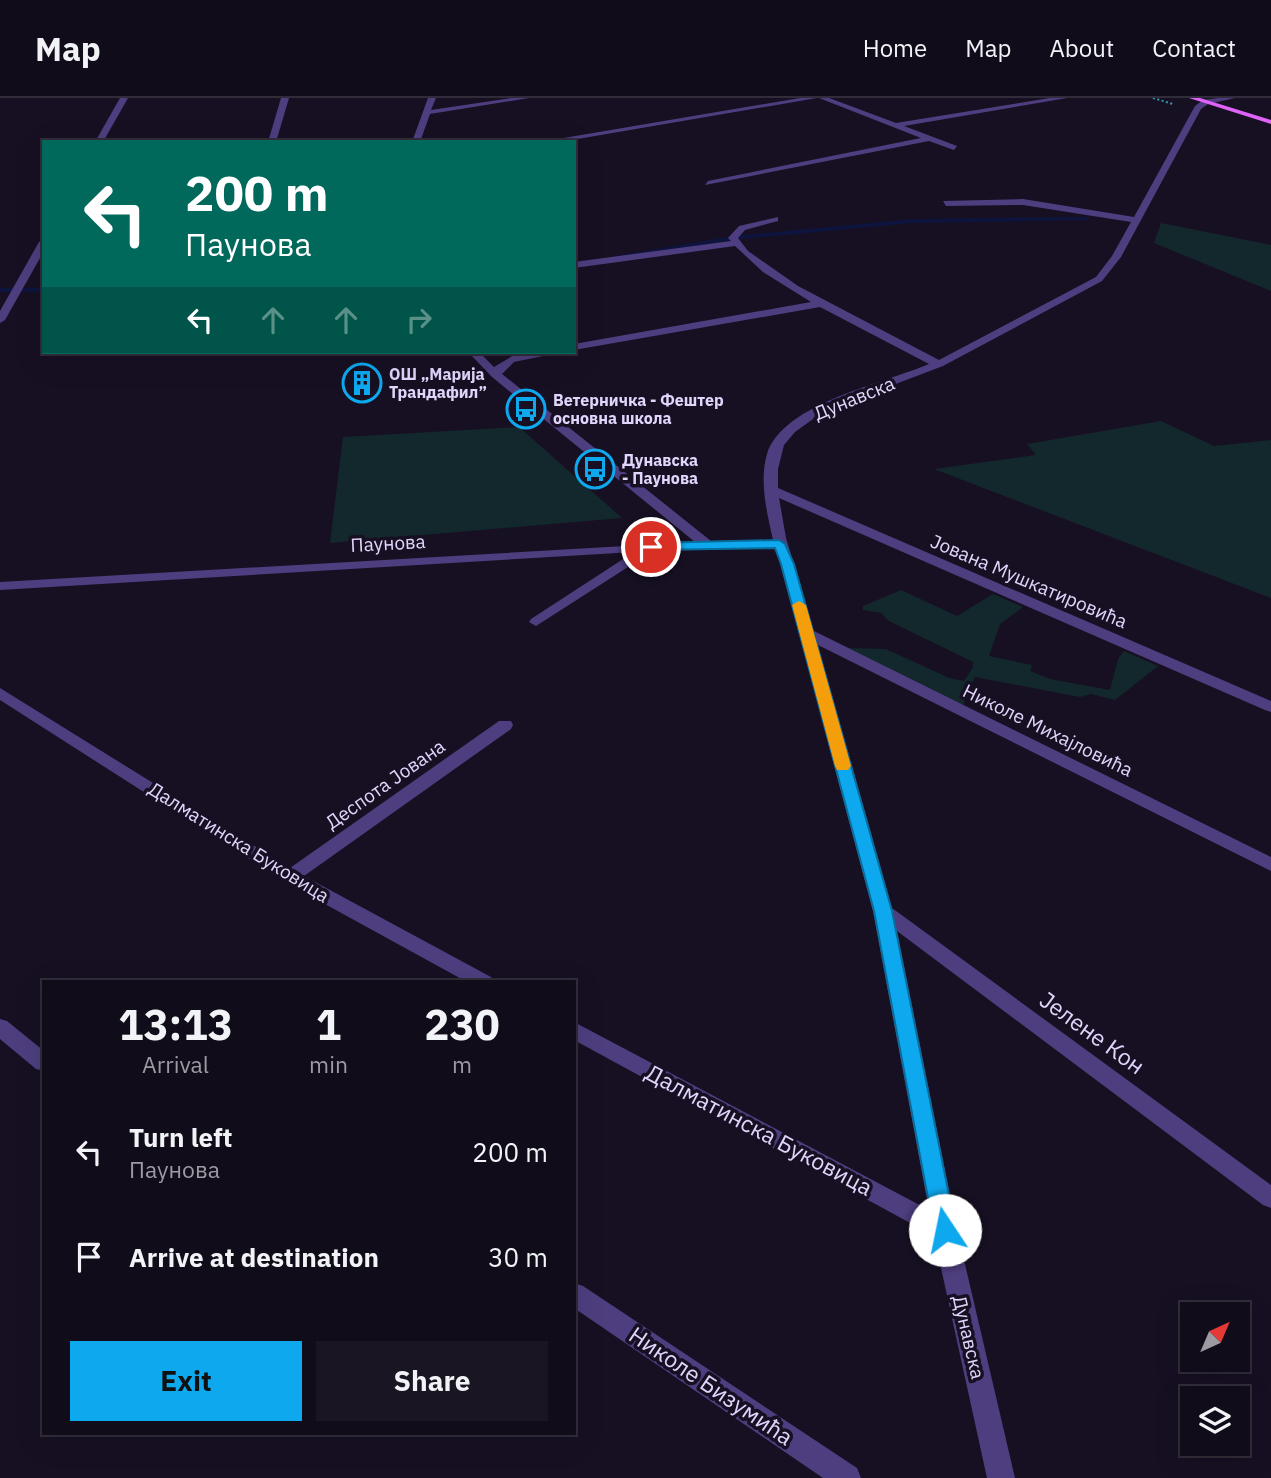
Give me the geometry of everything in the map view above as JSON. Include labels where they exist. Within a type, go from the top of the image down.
[{"type":"main road","points":[[1193,98],[1271,122]]},
{"type":"main road","points":[[1223,98],[1271,114]]},
{"type":"street","points":[[101,140],[124,98]]},
{"type":"street","points":[[273,140],[285,98]]},
{"type":"street","points":[[416,140],[432,98]]},
{"type":"street","points":[[425,113],[525,98]]},
{"type":"street","points":[[556,140],[813,98]]},
{"type":"street","points":[[823,98],[954,148]]},
{"type":"street","points":[[892,126],[1063,98]]},
{"type":"street","points":[[1206,102],[1223,98]]},
{"type":"street","name":"Дунавска","points":[[1001,1478],[945,1230],[883,911],[788,564],[779,544],[771,490],[777,445],[805,418],[938,364],[1099,279],[1116,257],[1195,113],[1206,102]]},
{"type":"street","points":[[708,183],[929,139]]},
{"type":"street","points":[[946,203],[1023,202],[1137,220]]},
{"type":"street","points":[[775,219],[742,228],[733,237],[736,243],[759,264],[823,303],[938,364]]},
{"type":"street","points":[[576,265],[736,243]]},
{"type":"street","points":[[0,320],[42,246]]},
{"type":"street","points":[[576,347],[823,303]]},
{"type":"street","points":[[474,354],[496,375],[707,545]]},
{"type":"street","points":[[496,375],[500,366],[509,360],[540,354]]},
{"type":"street","name":"Јована Мушкатировића","points":[[771,490],[1271,707]]},
{"type":"street","name":"Паунова","points":[[0,586],[651,547],[779,544]]},
{"type":"street","points":[[536,622],[651,547]]},
{"type":"street","name":"Николе Михајловића","points":[[806,633],[1271,865]]},
{"type":"street","name":"Далматинска Буковица","points":[[0,692],[290,877],[480,980]]},
{"type":"street","name":"Деспота Јована","points":[[290,877],[505,724]]},
{"type":"street","name":"Јелене Кон","points":[[883,911],[1271,1198]]},
{"type":"street","points":[[0,1027],[42,1061]]},
{"type":"street","name":"Далматинска Буковица","points":[[576,1031],[945,1230]]},
{"type":"street","name":"Николе Бизумића","points":[[576,1295],[848,1478]]},
{"type":"green space","points":[[1161,223],[1271,245],[1271,291],[1154,243]]},
{"type":"green space","points":[[1161,421],[1214,446],[1271,440],[1271,598],[934,469],[1036,455],[1027,444]]},
{"type":"green space","points":[[519,427],[622,518],[330,543],[343,437]]},
{"type":"green space","points":[[901,590],[957,616],[993,594],[1023,607],[1000,624],[989,656],[1032,665],[1030,671],[1050,679],[1110,690],[1118,659],[1124,651],[1158,666],[1115,700],[1091,694],[1080,697],[975,677],[963,705],[848,648],[886,649],[949,678],[964,681],[973,667],[973,662],[889,621],[881,613],[863,610],[863,606]]},
{"type":"waterway","points":[[613,257],[733,238],[913,221],[1087,219]]},
{"type":"waterway","points":[[0,290],[42,290]]},
{"type":"slow traffic","points":[[799,605],[843,766]]},
{"type":"place","name":"ОШ „Марија Трандафил”","points":[[362,383]]},
{"type":"place","name":"Ветерничка - Фештер основна школа","points":[[526,409]]},
{"type":"place","name":"Дунавска - Паунова","points":[[595,469]]},
{"type":"route","points":[[651,547],[779,544],[788,564],[883,911],[945,1230]]}]
